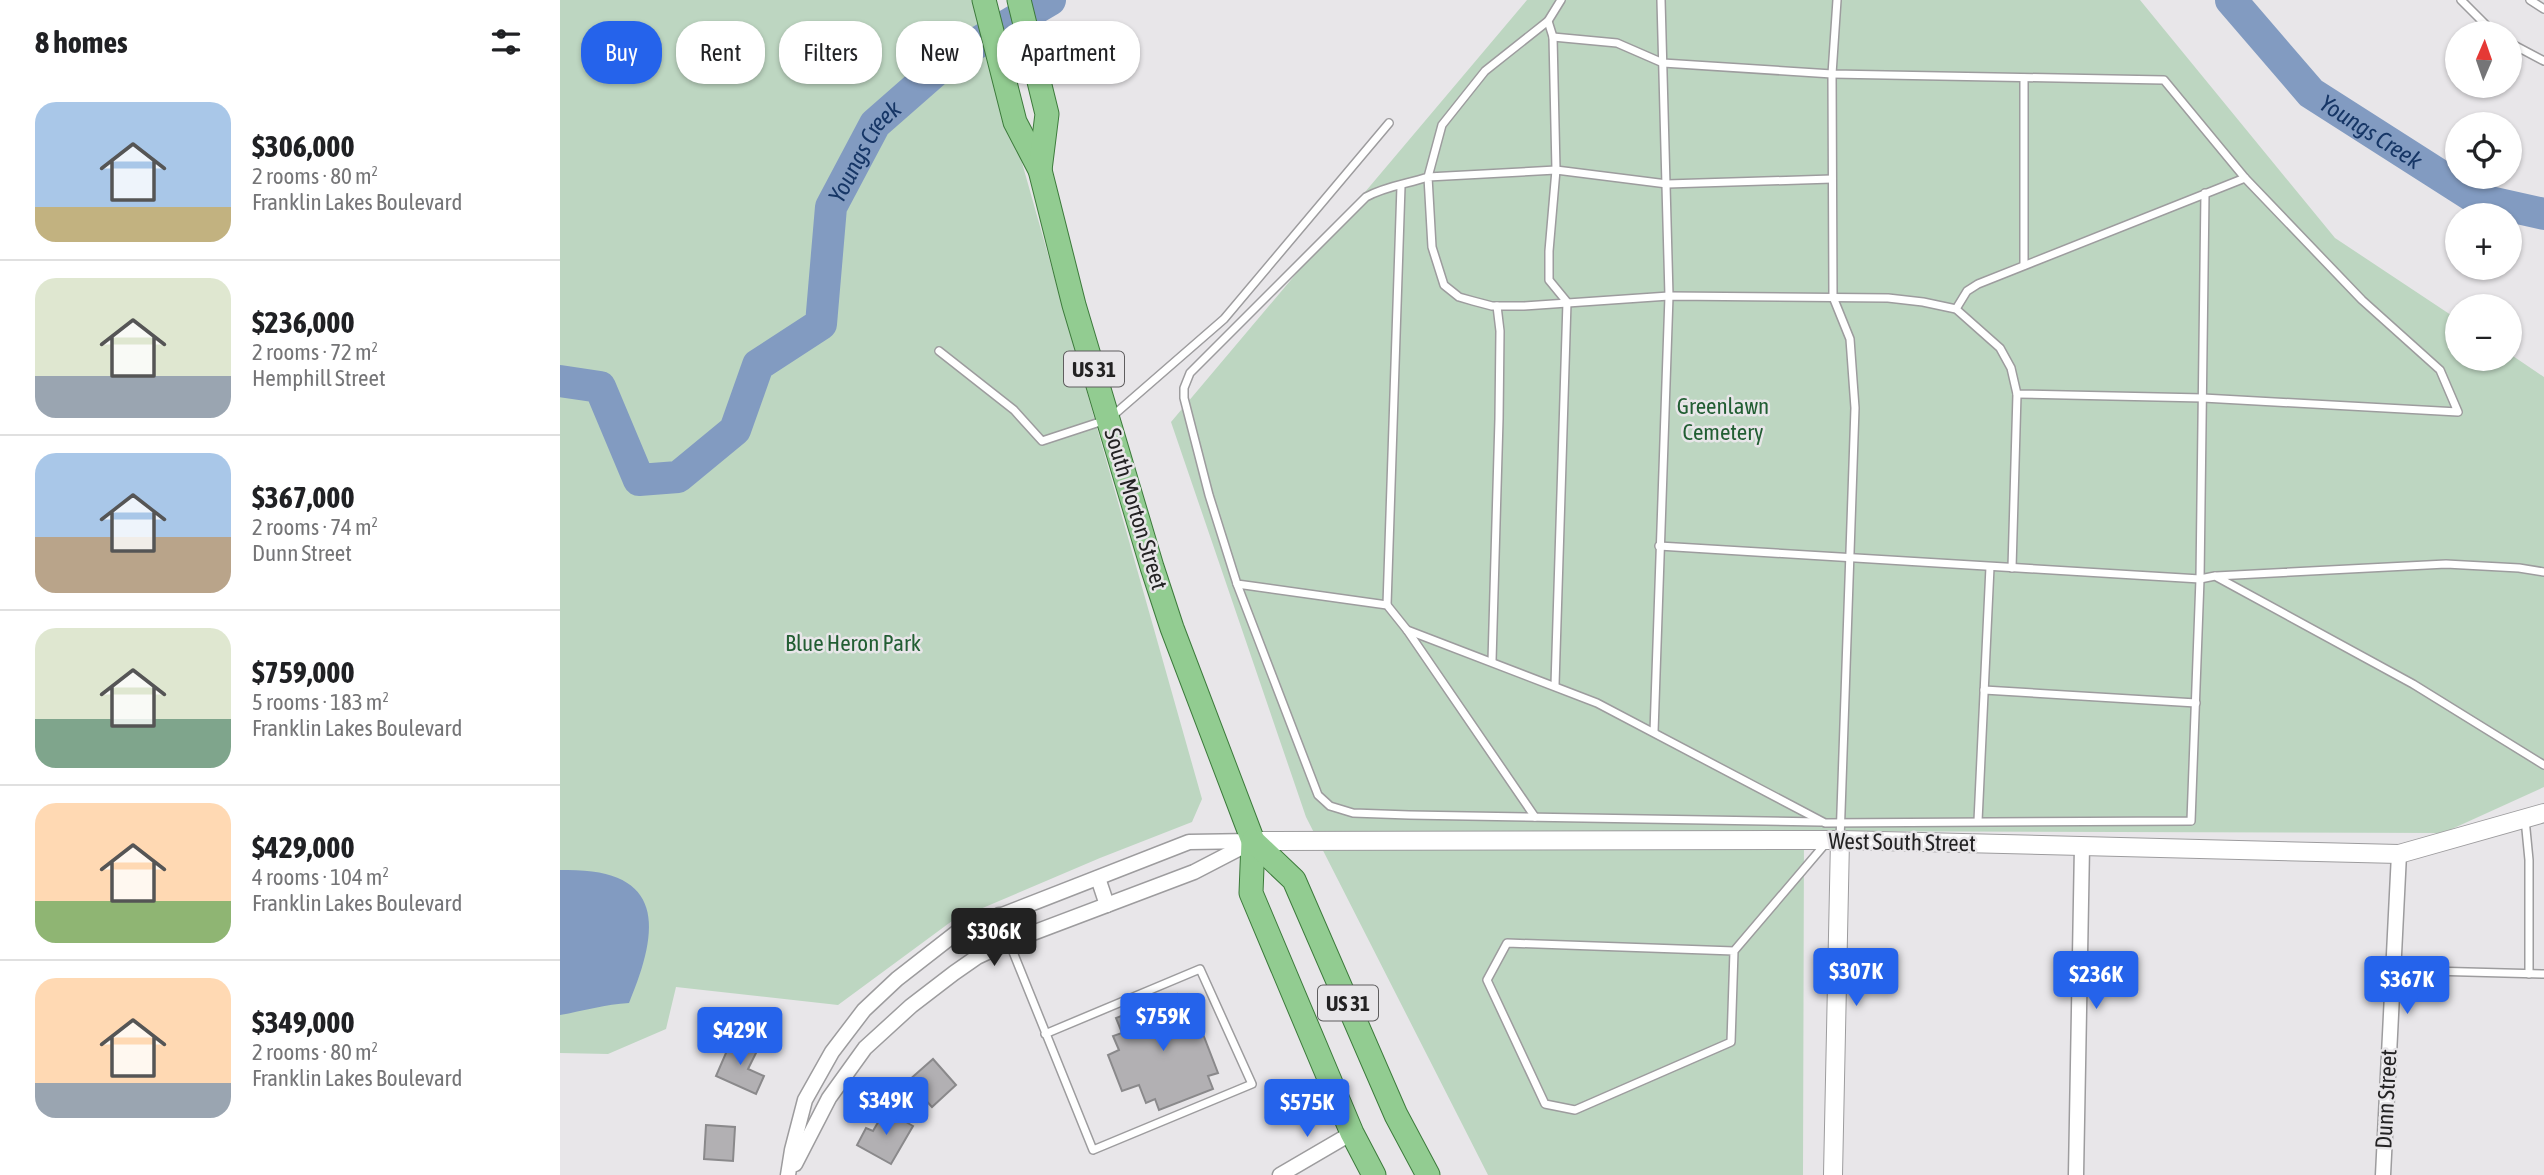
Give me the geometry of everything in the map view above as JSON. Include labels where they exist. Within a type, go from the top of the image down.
[{"type":"main road","name":"South Morton Street","points":[[984,0],[1014,122],[1040,170],[1074,305],[1172,628],[1253,841]]},
{"type":"main road","name":"South Morton Street","points":[[1019,0],[1047,114],[1040,170]]},
{"type":"main road","name":"US 31","points":[[1253,841],[1251,893],[1352,1133],[1374,1175]]},
{"type":"main road","name":"US 31","points":[[1253,841],[1294,880],[1396,1115],[1428,1175]]},
{"type":"street","name":"West South Street","points":[[1253,841],[1831,834],[2082,846],[2399,855],[2544,813]]},
{"type":"street","points":[[1831,834],[1833,1175]]},
{"type":"street","points":[[789,1175],[792,1150],[805,1100],[832,1052],[864,1010],[897,979],[956,933],[1189,842],[1253,841]]},
{"type":"street","points":[[789,1175],[829,1098],[865,1048],[911,1006],[954,973],[977,957],[1009,942],[1194,872],[1253,841]]},
{"type":"street","points":[[2076,1175],[2082,846]]},
{"type":"street","name":"Dunn Street","points":[[2383,1175],[2399,855]]},
{"type":"street","points":[[1098,878],[1107,905]]},
{"type":"street","points":[[999,915],[1009,942]]},
{"type":"street","points":[[1280,1175],[1352,1133]]},
{"type":"lane","points":[[1561,0],[1548,21],[1485,71],[1442,125],[1428,177],[1432,247],[1444,285],[1459,298],[1497,306],[1669,296],[1833,297],[1900,299],[1956,309],[2000,348],[2011,368],[2017,394],[2012,568]]},
{"type":"lane","points":[[1654,732],[1669,296],[1661,0]]},
{"type":"lane","points":[[1734,951],[1507,943],[1487,980],[1545,1104],[1575,1110],[1731,1042],[1734,951],[1842,821],[1856,408],[1850,339],[1833,297],[1832,74],[1837,0]]},
{"type":"lane","points":[[2461,0],[2482,21]]},
{"type":"lane","points":[[2530,0],[2544,9]]},
{"type":"lane","points":[[1548,21],[1553,37],[1556,170],[1549,280],[1567,302],[1555,685]]},
{"type":"lane","points":[[1553,37],[1617,43],[1638,50],[1663,64],[1832,74],[2164,80],[2245,178],[2362,300],[2440,370],[2458,412],[2203,398],[2017,394]]},
{"type":"lane","points":[[2522,49],[2544,61]]},
{"type":"lane","points":[[2024,78],[2024,265]]},
{"type":"lane","points":[[939,351],[1014,410],[1042,441],[1109,419],[1224,319],[1389,123]]},
{"type":"lane","points":[[1831,834],[1535,817],[1353,813],[1330,806],[1318,795],[1237,584],[1209,495],[1184,398],[1186,380],[1190,373],[1366,197],[1384,187],[1401,186],[1428,177],[1556,170],[1667,184],[1832,179]]},
{"type":"lane","points":[[1956,309],[1967,291],[1978,284],[2245,178]]},
{"type":"lane","points":[[1401,186],[1387,605],[1535,817]]},
{"type":"lane","points":[[1831,834],[1842,821],[2191,821],[2200,579],[2205,194]]},
{"type":"lane","points":[[1492,662],[1499,408],[1500,331],[1497,306]]},
{"type":"lane","points":[[1659,547],[2200,579],[2446,564],[2544,572]]},
{"type":"lane","points":[[1978,821],[1990,567]]},
{"type":"lane","points":[[2215,576],[2413,684],[2544,765]]},
{"type":"lane","points":[[1237,584],[1387,605]]},
{"type":"lane","points":[[1407,630],[1597,703],[1654,732],[1831,834]]},
{"type":"lane","points":[[1984,691],[2196,704]]},
{"type":"lane","points":[[2525,818],[2529,860],[2529,974]]},
{"type":"lane","points":[[1009,942],[1045,1034],[1093,1150],[1252,1084],[1200,969],[1045,1034]]},
{"type":"lane","points":[[2392,970],[2544,974]]},
{"type":"green space","name":"Blue Heron Park","points":[[560,0],[976,0],[982,21],[896,21],[896,84],[983,84],[983,25],[997,74],[997,84],[1000,84],[1202,799],[1192,822],[952,921],[838,1005],[676,987],[666,1029],[608,1054],[560,1053]]},
{"type":"green space","name":"Greenlawn Cemetery","points":[[1527,0],[2140,0],[2335,238],[2445,311],[2445,371],[2522,371],[2522,362],[2544,377],[2544,787],[2443,833],[1804,831],[1803,1175],[1488,1175],[1306,817],[1171,422]]},
{"type":"water","points":[[560,870],[594,872],[619,879],[636,890],[646,906],[649,926],[647,949],[629,1003],[560,1015]]},
{"type":"building","points":[[1177,994],[1182,1006],[1191,1003],[1218,1073],[1208,1076],[1213,1089],[1159,1110],[1155,1099],[1146,1103],[1139,1085],[1122,1091],[1108,1055],[1119,1050],[1113,1036],[1122,1033],[1116,1018]]},
{"type":"building","points":[[732,1039],[757,1051],[748,1069],[764,1076],[756,1094],[716,1076]]},
{"type":"building","points":[[933,1059],[956,1085],[932,1107],[908,1081]]},
{"type":"building","points":[[885,1110],[913,1126],[891,1164],[857,1145],[866,1128],[873,1131]]},
{"type":"building","points":[[706,1125],[735,1127],[733,1161],[704,1159]]},
{"type":"waterway","name":"Youngs Creek","points":[[560,381],[600,387],[639,480],[678,477],[735,430],[758,365],[821,324],[831,207],[875,124],[948,60],[1050,0]]},
{"type":"waterway","name":"Youngs Creek","points":[[2231,0],[2311,93],[2477,199],[2544,214]]}]
